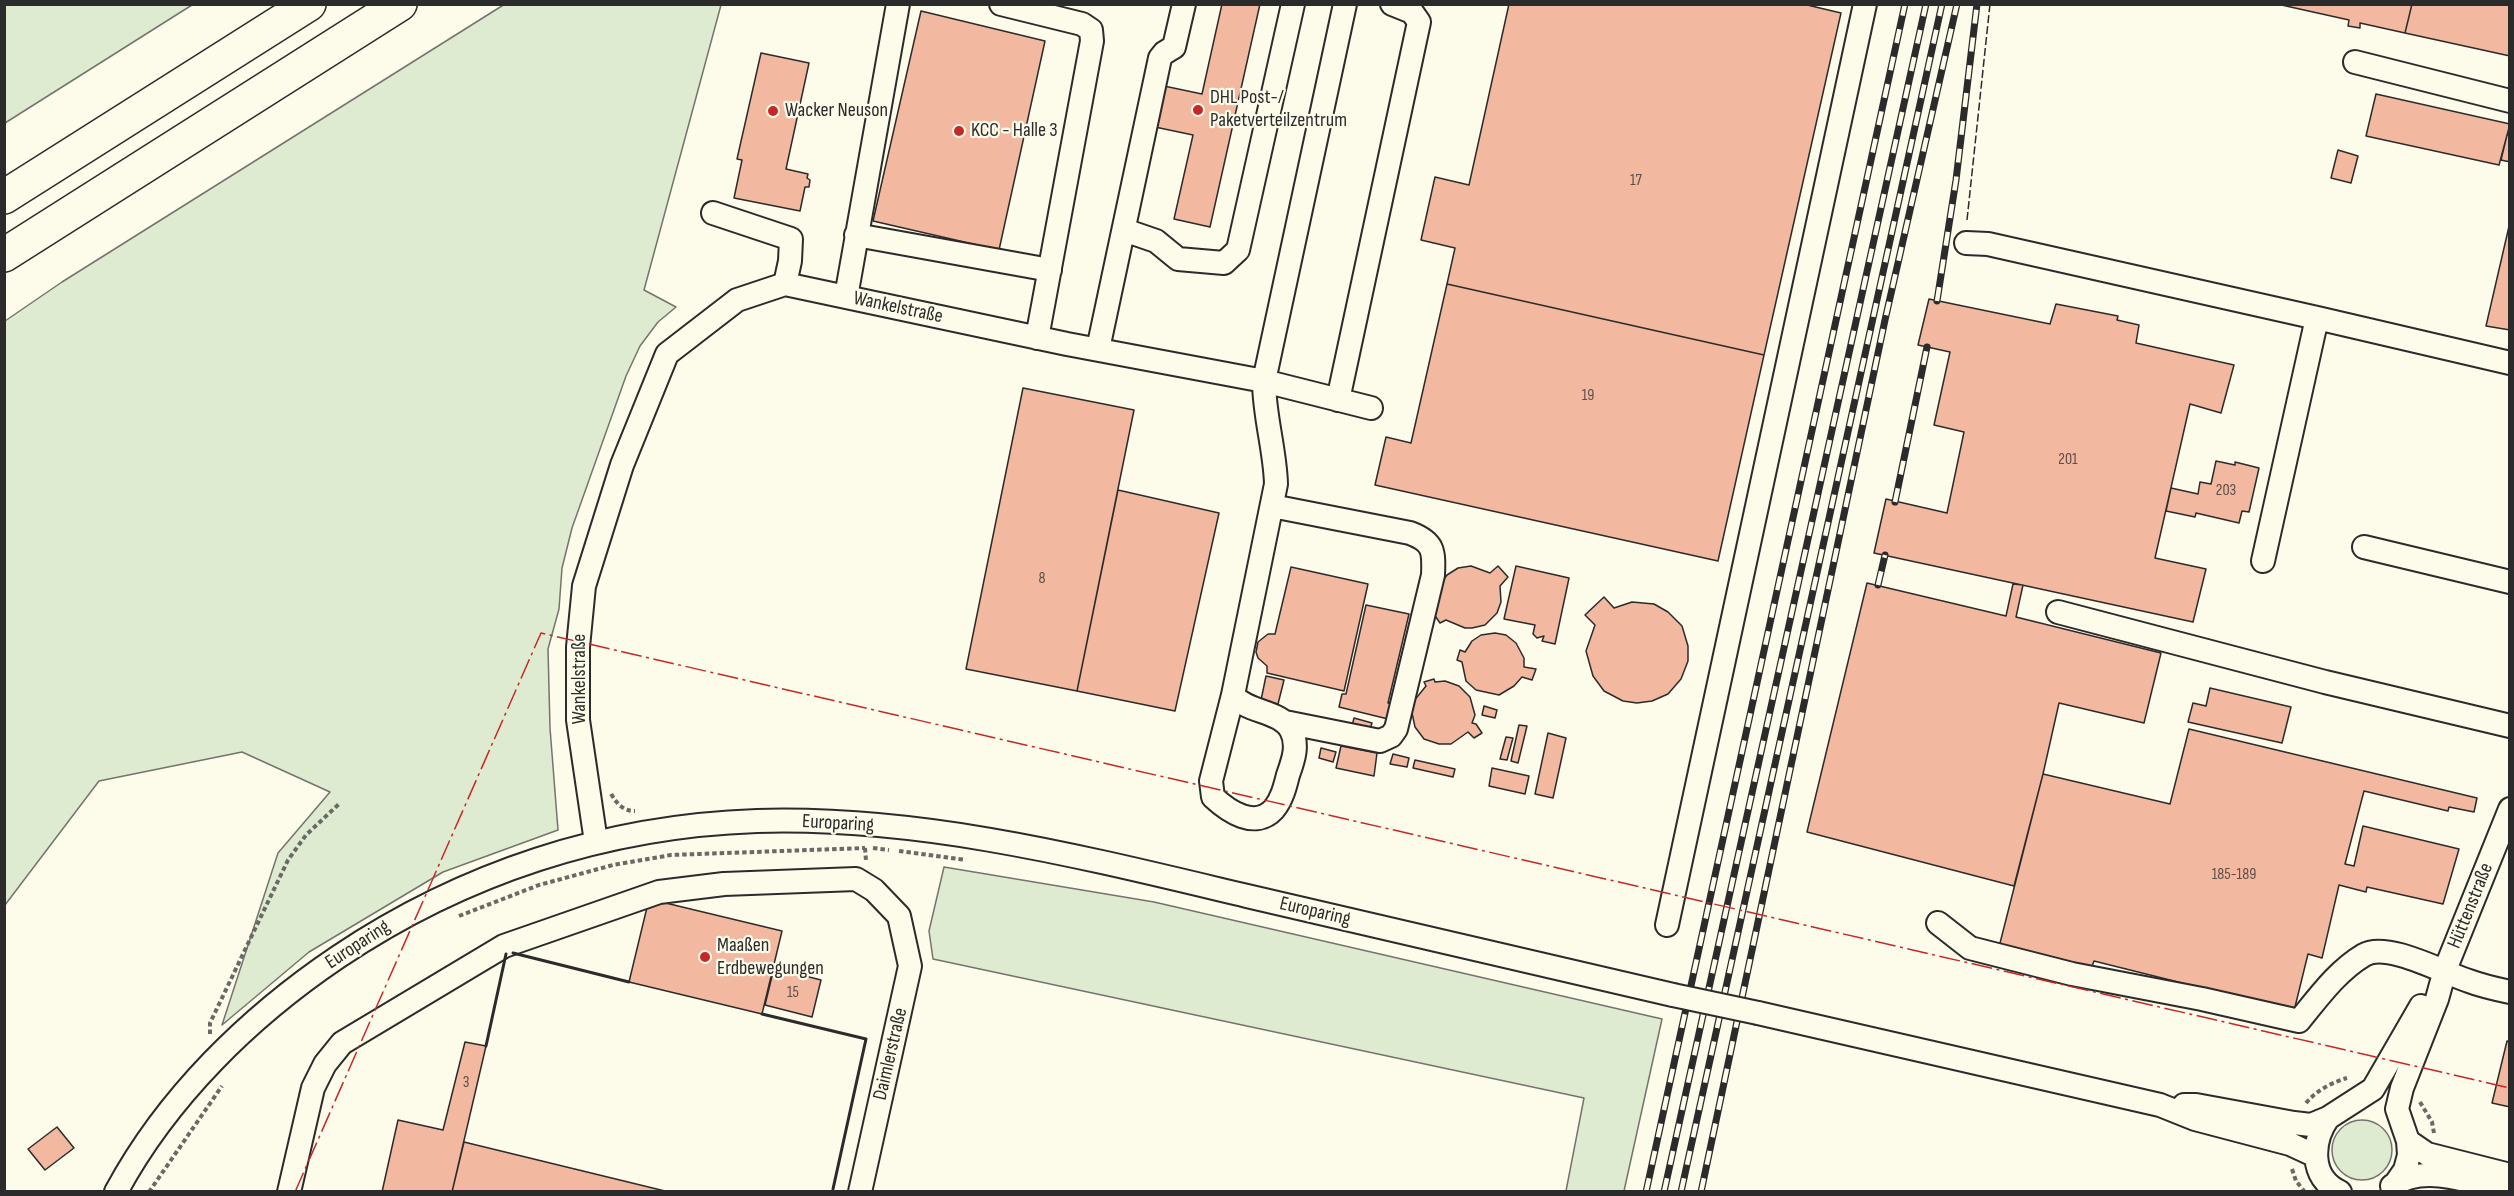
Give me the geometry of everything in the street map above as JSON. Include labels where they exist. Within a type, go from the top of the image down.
[{"type":"highway","points":[[4,197],[309,4]]},
{"type":"highway","points":[[4,255],[400,4]]},
{"type":"street","points":[[846,297],[898,4]]},
{"type":"street","points":[[1001,4],[1077,22],[1091,30],[1092,41],[1037,338]]},
{"type":"street","points":[[1098,350],[1160,58],[1174,47],[1184,4]]},
{"type":"street","points":[[1124,230],[1156,242],[1178,259],[1202,263],[1224,263],[1238,250],[1293,4]]},
{"type":"street","points":[[1285,722],[1292,731],[1296,746],[1283,795],[1273,810],[1263,816],[1243,818],[1227,811],[1213,797],[1211,781],[1233,695],[1276,484],[1275,454],[1264,407],[1264,381],[1345,4]]},
{"type":"street","points":[[1338,400],[1419,22],[1412,12],[1392,4]]},
{"type":"street","points":[[1666,925],[1865,4]]},
{"type":"street","points":[[2355,62],[2510,101]]},
{"type":"street","points":[[713,213],[791,239],[790,261],[785,284]]},
{"type":"street","points":[[856,235],[1050,270]]},
{"type":"street","points":[[1966,243],[1988,244],[2510,363]]},
{"type":"street","name":"Wankelstraße","points":[[596,842],[578,720],[578,647],[584,586],[622,465],[667,354],[736,300],[785,284],[1037,338],[1264,381],[1371,408]]},
{"type":"street","points":[[2263,561],[2317,318]]},
{"type":"street","points":[[1233,695],[1239,702],[1285,722],[1380,741],[1391,736],[1396,729],[1433,575],[1434,555],[1424,538],[1410,533],[1272,506]]},
{"type":"street","points":[[2364,547],[2510,582]]},
{"type":"street","points":[[2058,612],[2325,682],[2510,726]]},
{"type":"street","name":"Hüttenstraße","points":[[2390,1187],[2405,1170],[2409,1155],[2397,1109],[2402,1088],[2437,999],[2445,970],[2510,809]]},
{"type":"street","name":"Europaring","points":[[116,1191],[165,1116],[219,1071],[274,1005],[313,974],[382,928],[429,902],[495,874],[596,842],[686,827],[756,821],[884,826],[957,835],[1037,849],[1160,875],[1673,995],[2160,1105]]},
{"type":"street","name":"Daimlerstraße","points":[[289,1191],[313,1088],[325,1064],[342,1043],[504,946],[659,892],[724,884],[856,879],[874,890],[899,916],[910,966],[860,1191]]},
{"type":"street","points":[[1938,923],[1970,948],[2072,974],[2202,999],[2299,1021],[2330,984],[2365,954],[2385,953],[2419,959],[2468,981],[2510,992]]},
{"type":"street","name":"Hüttenstraße","points":[[2160,1105],[2196,1105],[2311,1125],[2328,1118],[2373,1089],[2423,1002],[2445,970]]},
{"type":"street","points":[[2353,1104],[2368,1104],[2382,1108],[2394,1116],[2405,1134],[2427,1154],[2510,1175]]},
{"type":"street","points":[[2160,1105],[2195,1119],[2290,1144],[2316,1156]]},
{"type":"street","points":[[2328,1118],[2319,1132],[2315,1148],[2317,1164],[2331,1187]]},
{"type":"street","points":[[2390,1187],[2412,1177],[2432,1175],[2510,1190]]},
{"type":"path","points":[[149,1191],[219,1071],[210,1023],[288,860],[306,835],[340,803]]},
{"type":"path","points":[[453,918],[539,885],[613,865],[671,855],[865,848]]},
{"type":"path","points":[[2291,1166],[2296,1181],[2305,1191]]},
{"type":"green space","points":[[5,4],[192,4],[192,5],[5,123]]},
{"type":"green space","points":[[505,4],[721,5],[644,290],[676,307],[658,322],[640,346],[626,376],[572,528],[562,568],[559,609],[548,649],[550,728],[558,830],[443,872],[309,952],[222,1025],[278,853],[330,792],[242,752],[99,781],[5,905],[5,321],[62,282]]},
{"type":"green space","points":[[944,867],[1154,902],[1662,1019],[1624,1191],[1566,1191],[1584,1098],[933,959],[929,931]]},
{"type":"green space","points":[[2356,1120],[2368,1120],[2379,1125],[2387,1133],[2392,1150],[2390,1162],[2379,1175],[2368,1180],[2356,1180],[2345,1175],[2337,1167],[2332,1156],[2332,1144],[2337,1133],[2345,1125]]},
{"type":"building","name":"DHL Post-/ Paketverteilzentrum","points":[[1222,4],[1260,4],[1210,227],[1174,219],[1193,135],[1155,127],[1164,86],[1202,94]]},
{"type":"building","points":[[1509,4],[1803,4],[1841,13],[1764,355],[1447,284],[1455,248],[1421,240],[1435,177],[1469,185]]},
{"type":"building","points":[[2277,4],[2412,4],[2405,33],[2360,23],[2360,28],[2348,26],[2349,20]]},
{"type":"building","points":[[2412,4],[2510,4],[2510,56],[2405,33]]},
{"type":"building","name":"KCC - Halle 3","points":[[921,11],[1045,41],[999,250],[873,221]]},
{"type":"building","name":"Wacker Neuson","points":[[761,53],[809,63],[786,169],[808,174],[807,178],[810,180],[809,187],[805,187],[800,211],[734,198],[742,160],[737,159]]},
{"type":"building","points":[[2376,94],[2510,124],[2499,165],[2366,136]]},
{"type":"building","points":[[2507,135],[2510,135],[2510,162],[2501,160]]},
{"type":"building","points":[[2338,150],[2358,156],[2351,183],[2331,178]]},
{"type":"building","points":[[2510,222],[2510,330],[2486,326]]},
{"type":"building","points":[[1447,284],[1764,355],[1718,561],[1375,485],[1386,437],[1411,443]]},
{"type":"building","points":[[1929,299],[2050,324],[2056,304],[2118,316],[2117,320],[2139,325],[2136,343],[2234,365],[2221,413],[2190,404],[2155,558],[2206,569],[2193,622],[1874,553],[1886,499],[1947,513],[1964,432],[1934,425],[1950,352],[1918,345]]},
{"type":"building","points":[[1023,388],[1134,410],[1077,691],[966,669]]},
{"type":"building","points":[[2216,461],[2235,465],[2235,462],[2259,468],[2249,512],[2242,511],[2239,523],[2196,513],[2195,517],[2166,511],[2171,488],[2198,494],[2200,482],[2211,484]]},
{"type":"building","points":[[1118,490],[1219,513],[1175,711],[1077,691]]},
{"type":"building","points":[[1471,566],[1490,573],[1498,566],[1508,577],[1500,586],[1501,602],[1497,613],[1485,625],[1472,628],[1465,628],[1446,620],[1440,623],[1429,607],[1439,586],[1447,575],[1458,568]]},
{"type":"building","points":[[1516,566],[1569,578],[1555,644],[1542,641],[1544,636],[1537,638],[1533,634],[1535,625],[1504,619]]},
{"type":"building","points":[[1291,567],[1368,584],[1344,691],[1267,673],[1267,666],[1258,658],[1256,652],[1258,642],[1268,634],[1275,634]]},
{"type":"building","points":[[1867,583],[2006,616],[2013,584],[2023,585],[2016,617],[2161,653],[2144,723],[2059,703],[2014,886],[1807,832]]},
{"type":"building","points":[[1604,597],[1614,608],[1632,602],[1654,604],[1668,612],[1682,626],[1688,646],[1688,661],[1681,679],[1668,694],[1652,701],[1637,703],[1623,701],[1604,691],[1593,676],[1586,651],[1595,625],[1585,615]]},
{"type":"building","points":[[1366,605],[1409,614],[1388,703],[1392,704],[1388,719],[1339,707],[1342,694],[1346,694]]},
{"type":"building","points":[[1495,633],[1506,635],[1516,643],[1524,658],[1524,667],[1536,669],[1532,680],[1522,677],[1514,686],[1499,695],[1476,690],[1466,681],[1462,662],[1457,660],[1460,650],[1465,652],[1472,641],[1481,635]]},
{"type":"building","points":[[1266,676],[1284,680],[1278,704],[1261,700]]},
{"type":"building","points":[[1434,679],[1435,682],[1445,681],[1459,686],[1470,697],[1475,715],[1472,723],[1476,724],[1482,733],[1474,738],[1468,732],[1451,744],[1439,744],[1424,739],[1415,727],[1412,713],[1413,702],[1426,686],[1424,682]]},
{"type":"building","points":[[2210,688],[2291,707],[2282,743],[2188,722],[2193,703],[2206,706]]},
{"type":"building","points":[[1484,706],[1497,710],[1495,718],[1482,715]]},
{"type":"building","points":[[1354,718],[1372,723],[1370,729],[1352,726]]},
{"type":"building","points":[[1519,725],[1527,726],[1518,763],[1511,761]]},
{"type":"building","points":[[2189,729],[2477,798],[2474,812],[2449,807],[2448,811],[2364,791],[2345,864],[2354,866],[2363,826],[2459,849],[2443,904],[2367,887],[2366,892],[2339,885],[2322,958],[2308,954],[2294,1011],[2094,961],[2091,969],[1999,947],[2043,774],[2170,804]]},
{"type":"building","points":[[1548,733],[1566,738],[1553,798],[1535,794]]},
{"type":"building","points":[[1506,737],[1513,738],[1507,760],[1500,759]]},
{"type":"building","points":[[1341,746],[1377,753],[1374,776],[1336,768]]},
{"type":"building","points":[[1321,748],[1336,752],[1333,762],[1319,758]]},
{"type":"building","points":[[1393,754],[1409,758],[1407,767],[1390,764]]},
{"type":"building","points":[[1415,760],[1455,769],[1453,777],[1413,768]]},
{"type":"building","points":[[1492,768],[1529,776],[1525,794],[1489,786]]},
{"type":"building","name":"Maaßen Erdbewegungen","points":[[649,899],[782,931],[762,1014],[629,982]]},
{"type":"building","points":[[774,968],[821,980],[812,1017],[765,1005]]},
{"type":"building","points":[[2507,1041],[2510,1042],[2510,1107],[2492,1103]]},
{"type":"building","points":[[465,1042],[486,1046],[452,1192],[382,1192],[398,1120],[443,1130]]},
{"type":"building","points":[[57,1127],[74,1148],[45,1170],[28,1149]]},
{"type":"building","points":[[464,1142],[669,1192],[452,1192]]},
{"type":"railway","points":[[1646,1192],[1905,4]]},
{"type":"railway","points":[[1664,1192],[1926,4]]},
{"type":"railway","points":[[1681,1192],[1942,4]]},
{"type":"railway","points":[[1701,1192],[1885,320],[1957,4]]},
{"type":"railway","points":[[1937,301],[1956,180],[1977,4]]},
{"type":"railway","points":[[1895,502],[1927,347]]},
{"type":"railway","points":[[1878,585],[1885,555]]},
{"type":"fence","points":[[1967,220],[1990,4]]},
{"type":"wall","points":[[513,953],[629,982]]},
{"type":"wall","points":[[486,1046],[506,954]]},
{"type":"wall","points":[[762,1014],[866,1039],[833,1189]]},
{"type":"power","points":[[295,1192],[541,633],[2510,1088]]},
{"type":"place","name":"DHL Post-/ Paketverteilzentrum","points":[[1198,110]]},
{"type":"place","name":"Wacker Neuson","points":[[773,111]]},
{"type":"place","name":"KCC - Halle 3","points":[[959,131]]},
{"type":"place","name":"Maaßen Erdbewegungen","points":[[705,957]]}]
